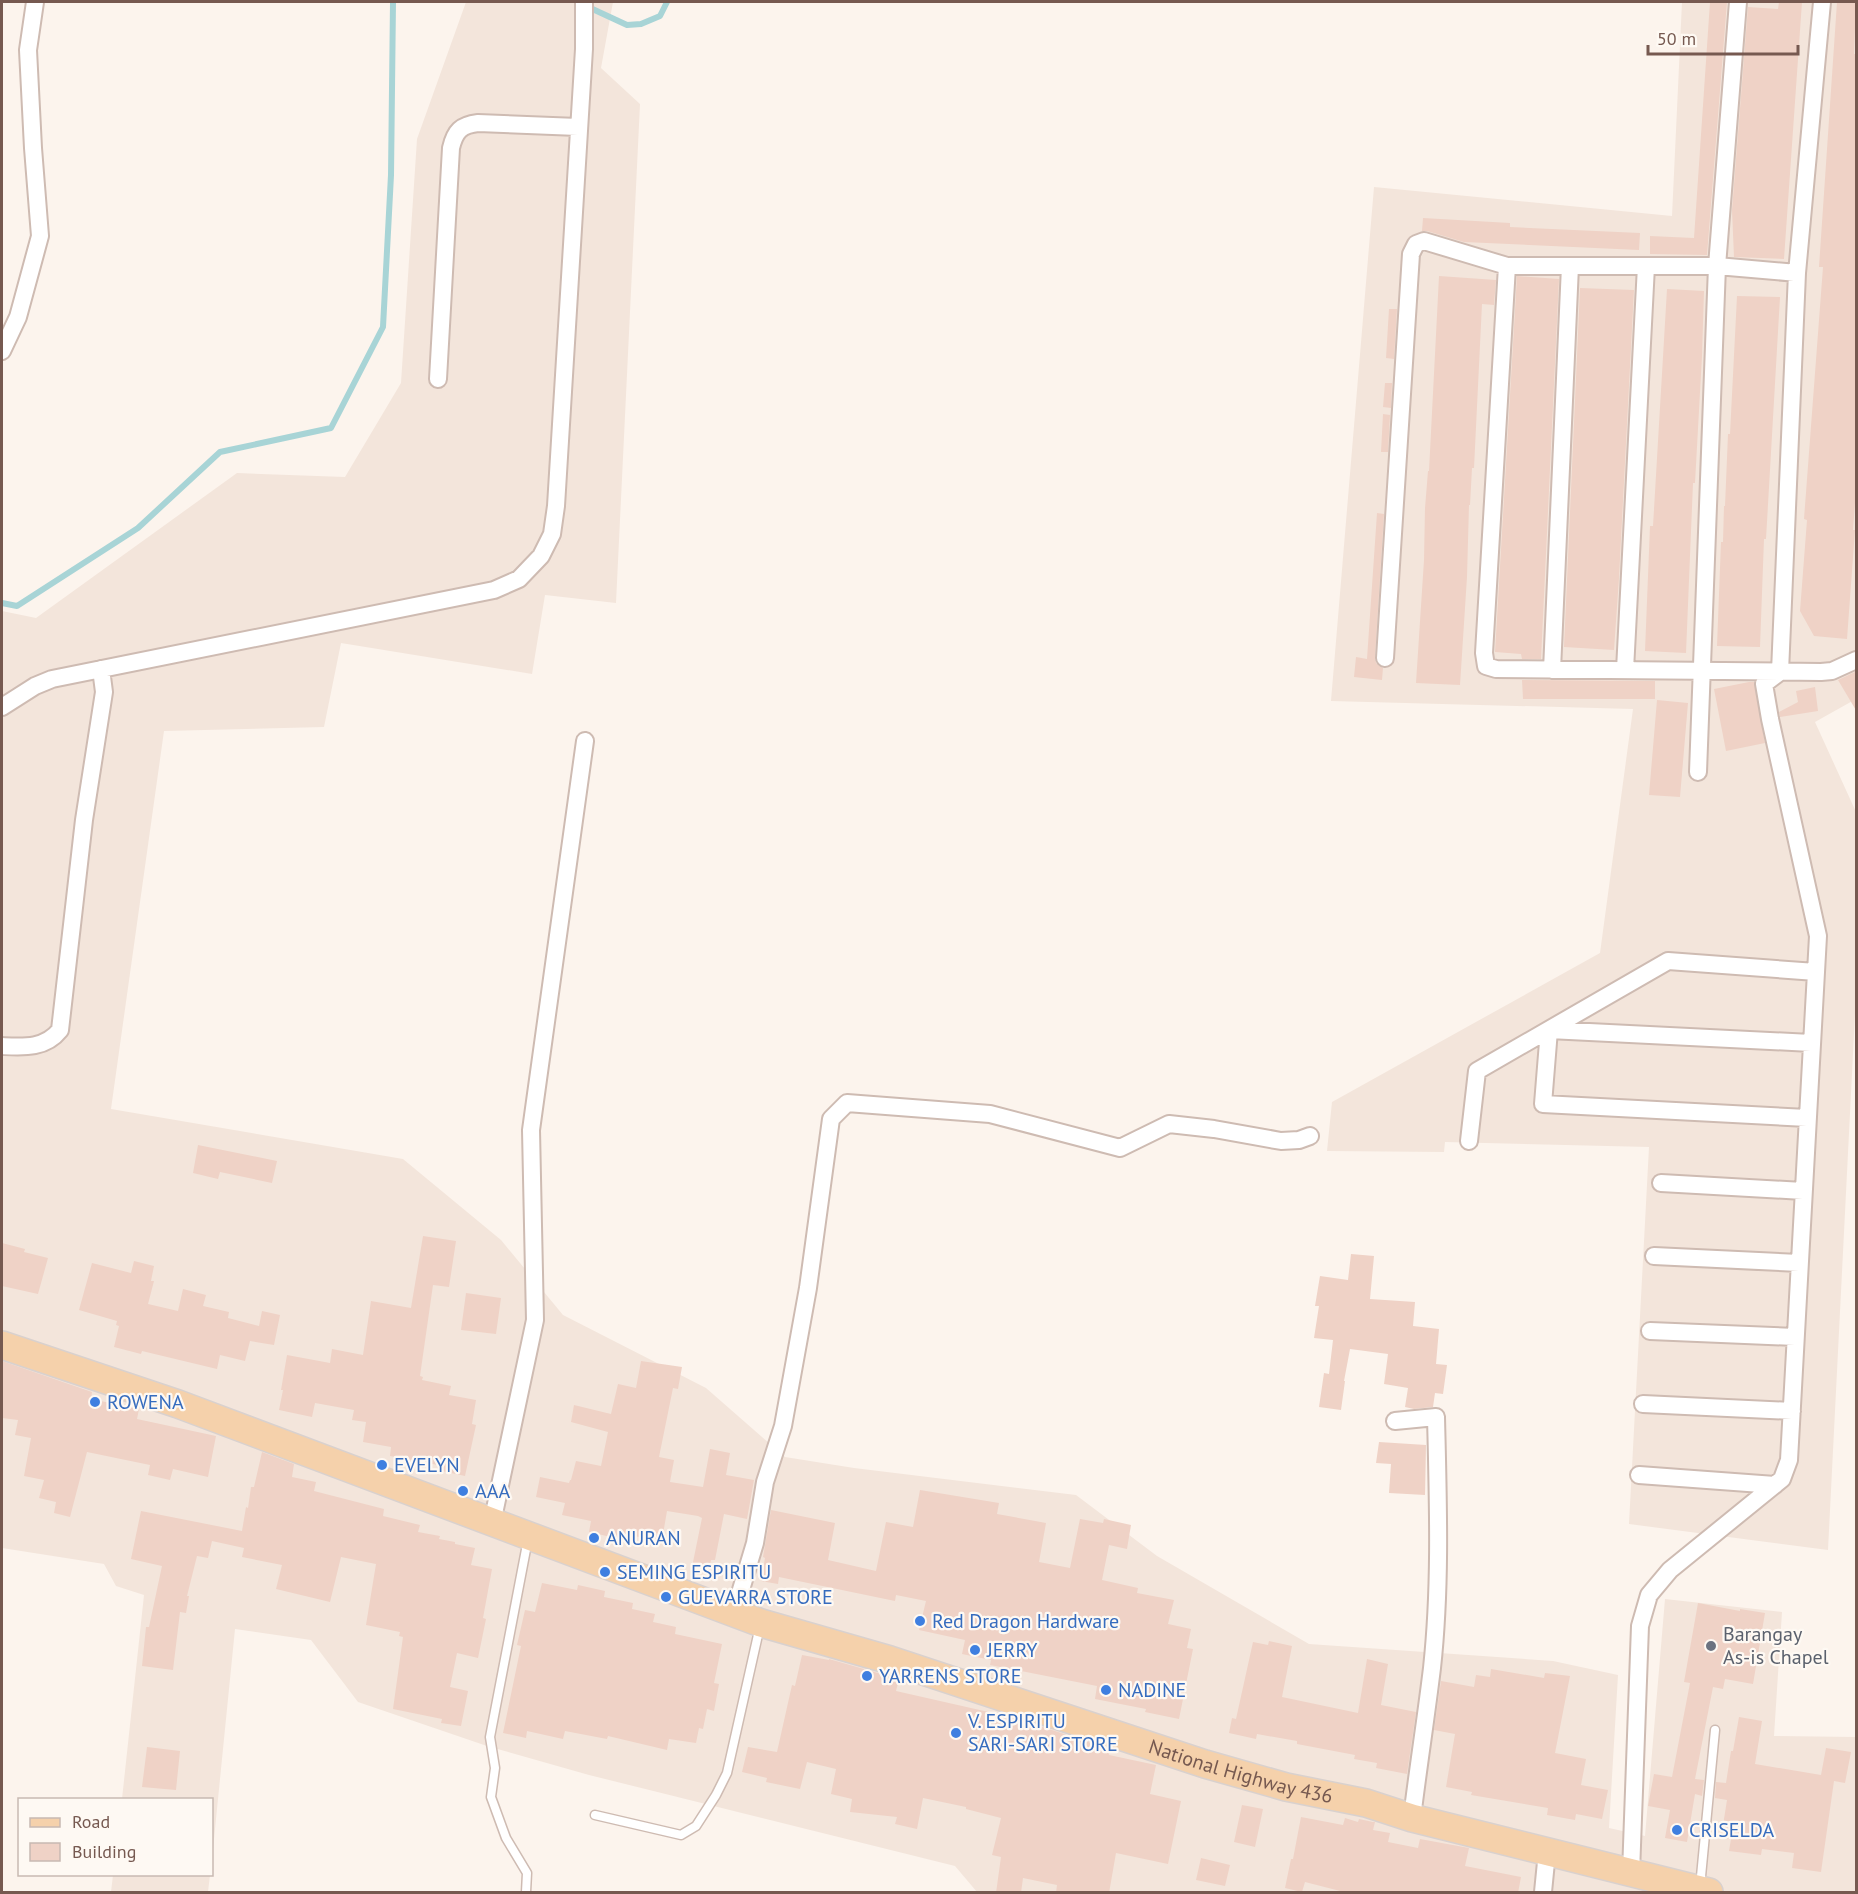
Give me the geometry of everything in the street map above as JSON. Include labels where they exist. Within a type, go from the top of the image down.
[{"type":"main road","name":"National Highway 436","points":[[2,1345],[178,1404],[761,1623],[890,1660],[1205,1764],[1286,1787],[1366,1803],[1412,1818],[1704,1891]]},
{"type":"street","points":[[2,351],[18,317],[40,236],[28,50],[35,2]]},
{"type":"street","points":[[2,707],[35,686],[52,679],[494,590],[519,579],[541,556],[552,534],[556,506],[584,49],[584,2]]},
{"type":"street","points":[[1698,772],[1717,266],[1738,2]]},
{"type":"street","points":[[1780,672],[1797,273],[1822,2]]},
{"type":"street","points":[[438,379],[453,138],[460,129],[468,124],[478,123],[578,127]]},
{"type":"street","points":[[1385,658],[1411,254],[1416,244],[1424,241],[1507,266],[1717,266],[1797,273]]},
{"type":"street","points":[[1507,266],[1484,653],[1486,666],[1496,669],[1780,672],[1832,671],[1857,660]]},
{"type":"street","points":[[1552,670],[1570,266]]},
{"type":"street","points":[[1625,670],[1646,266]]},
{"type":"street","points":[[2,1046],[27,1047],[47,1043],[60,1030],[84,820],[104,692],[101,669]]},
{"type":"street","points":[[1631,1873],[1640,1626],[1649,1595],[1670,1570],[1782,1479],[1789,1460],[1818,936],[1764,684],[1780,672]]},
{"type":"street","points":[[492,1523],[535,1320],[531,1130],[585,741]]},
{"type":"street","points":[[1469,1141],[1477,1071],[1668,961],[1816,972]]},
{"type":"street","points":[[1549,1030],[1811,1043]]},
{"type":"street","points":[[1549,1030],[1543,1104],[1807,1118]]},
{"type":"street","points":[[734,1612],[755,1543],[765,1482],[783,1426],[808,1288],[831,1119],[847,1103],[990,1114],[1120,1148],[1169,1124],[1214,1129],[1281,1141],[1299,1140],[1310,1136]]},
{"type":"street","points":[[1661,1183],[1803,1191]]},
{"type":"street","points":[[1653,1256],[1799,1263]]},
{"type":"street","points":[[1650,1331],[1795,1338]]},
{"type":"street","points":[[1643,1404],[1792,1411]]},
{"type":"street","points":[[1395,1420],[1436,1417],[1438,1508],[1436,1610],[1432,1668],[1412,1818]]},
{"type":"street","points":[[1639,1474],[1775,1485]]},
{"type":"street","points":[[1543,1893],[1547,1852]]},
{"type":"lane","points":[[526,1893],[527,1873],[506,1838],[491,1797],[495,1768],[490,1737],[528,1536]]},
{"type":"lane","points":[[595,1815],[681,1835],[696,1826],[727,1773],[761,1623]]},
{"type":"lane","points":[[1704,1891],[1715,1730]]},
{"type":"shaded area","points":[[466,2],[613,2],[601,68],[640,104],[616,603],[545,595],[532,674],[341,643],[324,727],[164,731],[111,1109],[403,1159],[501,1240],[563,1315],[706,1388],[785,1457],[854,1468],[1076,1495],[1157,1556],[1309,1644],[1553,1661],[1618,1675],[1609,1828],[1645,1836],[1665,1599],[1782,1612],[1774,1736],[1856,1737],[1856,1892],[977,1892],[955,1866],[589,1775],[487,1746],[358,1702],[311,1640],[235,1629],[213,1849],[213,1798],[122,1798],[144,1595],[116,1586],[104,1564],[2,1548],[2,611],[36,618],[237,473],[345,477],[401,383],[417,139]]},
{"type":"shaded area","points":[[1682,2],[1856,2],[1856,699],[1815,722],[1856,812],[1856,994],[1828,1550],[1629,1524],[1649,1147],[1445,1142],[1444,1152],[1327,1151],[1332,1102],[1600,953],[1633,709],[1331,701],[1374,187],[1672,216]]},
{"type":"shaded area","points":[[113,1876],[210,1876],[208,1892],[111,1892]]},
{"type":"building","points":[[1710,2],[1727,2],[1707,255],[1650,254],[1650,236],[1694,238]]},
{"type":"building","points":[[1779,2],[1802,2],[1784,259],[1734,257],[1732,210],[1748,7],[1778,9]]},
{"type":"building","points":[[1837,2],[1856,2],[1854,54],[1857,54],[1857,476],[1847,639],[1814,636],[1800,611],[1807,520],[1804,519],[1823,267],[1819,267]]},
{"type":"building","points":[[1423,218],[1510,223],[1510,227],[1640,233],[1639,250],[1464,242],[1422,231]]},
{"type":"building","points":[[1439,276],[1496,280],[1494,305],[1482,304],[1460,685],[1416,683]]},
{"type":"building","points":[[1517,276],[1559,279],[1541,659],[1522,659],[1521,654],[1495,652]]},
{"type":"building","points":[[1580,288],[1634,290],[1614,650],[1564,647]]},
{"type":"building","points":[[1667,289],[1704,291],[1686,653],[1645,651],[1650,526],[1653,526]]},
{"type":"building","points":[[1737,296],[1780,297],[1766,539],[1764,539],[1760,647],[1717,646],[1721,542],[1723,542]]},
{"type":"building","points":[[1389,309],[1397,309],[1394,359],[1386,358]]},
{"type":"building","points":[[1385,383],[1392,383],[1391,408],[1383,407]]},
{"type":"building","points":[[1383,414],[1390,415],[1388,452],[1381,452]]},
{"type":"building","points":[[1377,513],[1384,514],[1375,657],[1376,663],[1383,668],[1382,680],[1354,677],[1356,657],[1367,659]]},
{"type":"building","points":[[1857,671],[1857,712],[1838,680]]},
{"type":"building","points":[[1522,680],[1655,681],[1655,699],[1523,699]]},
{"type":"building","points":[[1754,682],[1765,743],[1726,751],[1714,689]]},
{"type":"building","points":[[1815,687],[1818,711],[1780,717],[1779,712],[1798,702],[1796,691]]},
{"type":"building","points":[[1657,700],[1688,703],[1680,797],[1649,795]]},
{"type":"building","points":[[198,1145],[277,1161],[272,1183],[220,1172],[218,1179],[193,1173]]},
{"type":"building","points":[[423,1236],[456,1241],[449,1287],[433,1285],[420,1376],[423,1377],[422,1380],[451,1386],[449,1395],[476,1400],[472,1424],[476,1425],[465,1476],[437,1470],[438,1465],[390,1456],[391,1447],[363,1442],[366,1422],[352,1420],[354,1410],[315,1403],[312,1417],[279,1410],[287,1355],[330,1363],[332,1349],[363,1355],[371,1301],[411,1308]]},
{"type":"building","points":[[2,1243],[48,1258],[38,1294],[2,1286]]},
{"type":"building","points":[[1351,1254],[1374,1256],[1370,1299],[1415,1302],[1413,1326],[1439,1329],[1436,1364],[1447,1365],[1443,1394],[1435,1393],[1433,1407],[1414,1409],[1405,1407],[1408,1388],[1384,1384],[1388,1354],[1350,1349],[1341,1410],[1319,1407],[1324,1373],[1329,1374],[1333,1340],[1314,1338],[1319,1306],[1315,1306],[1320,1276],[1348,1280]]},
{"type":"building","points":[[134,1261],[154,1266],[151,1281],[154,1281],[148,1304],[178,1311],[183,1289],[206,1295],[203,1306],[229,1312],[228,1318],[259,1326],[262,1311],[280,1315],[274,1345],[250,1341],[245,1361],[220,1355],[217,1369],[142,1351],[141,1354],[114,1347],[119,1326],[116,1325],[117,1321],[79,1310],[92,1263],[131,1273]]},
{"type":"building","points":[[466,1293],[501,1298],[496,1334],[461,1330]]},
{"type":"building","points":[[2,1361],[92,1392],[91,1399],[139,1409],[137,1419],[216,1436],[208,1477],[173,1469],[170,1480],[148,1475],[150,1465],[87,1452],[70,1517],[54,1513],[56,1502],[39,1498],[44,1480],[24,1476],[31,1438],[15,1435],[18,1420],[2,1418]]},
{"type":"building","points":[[641,1361],[682,1367],[678,1389],[673,1388],[659,1457],[674,1460],[670,1482],[703,1487],[710,1449],[730,1453],[726,1475],[754,1480],[747,1519],[724,1514],[715,1560],[711,1560],[708,1572],[692,1567],[702,1518],[698,1516],[667,1511],[662,1540],[625,1535],[624,1540],[589,1532],[591,1521],[562,1515],[565,1503],[536,1497],[540,1477],[569,1483],[576,1461],[601,1466],[608,1432],[571,1422],[574,1405],[611,1414],[618,1384],[636,1388]]},
{"type":"building","points":[[1379,1442],[1426,1445],[1425,1495],[1389,1493],[1391,1464],[1376,1463]]},
{"type":"building","points":[[262,1452],[294,1464],[292,1477],[316,1482],[314,1491],[384,1509],[383,1516],[420,1525],[418,1532],[440,1536],[439,1539],[475,1548],[471,1565],[492,1569],[483,1618],[486,1619],[478,1658],[457,1653],[450,1687],[468,1691],[461,1726],[441,1723],[442,1719],[393,1709],[403,1637],[399,1636],[400,1632],[366,1625],[376,1564],[341,1557],[330,1602],[276,1589],[282,1565],[242,1557],[244,1548],[212,1541],[208,1558],[197,1556],[187,1596],[189,1596],[186,1613],[180,1612],[173,1670],[142,1666],[146,1627],[149,1627],[162,1566],[131,1559],[141,1511],[242,1531],[251,1487],[254,1487]]},
{"type":"building","points":[[920,1490],[999,1503],[997,1514],[1046,1523],[1039,1562],[1070,1568],[1080,1519],[1103,1523],[1104,1519],[1131,1525],[1127,1549],[1109,1545],[1102,1580],[1138,1588],[1137,1593],[1174,1600],[1168,1624],[1191,1629],[1187,1648],[1193,1649],[1179,1719],[1145,1712],[1146,1709],[1095,1699],[1097,1686],[990,1665],[991,1660],[962,1654],[965,1640],[919,1630],[926,1601],[896,1595],[895,1601],[779,1577],[778,1584],[761,1581],[771,1510],[835,1523],[828,1560],[876,1571],[886,1522],[913,1527]]},
{"type":"building","points":[[542,1583],[577,1590],[578,1585],[605,1591],[604,1597],[633,1603],[632,1609],[655,1614],[653,1622],[676,1627],[675,1634],[722,1644],[714,1683],[719,1684],[714,1711],[707,1709],[703,1729],[699,1728],[696,1743],[669,1739],[667,1750],[608,1736],[607,1739],[565,1731],[563,1739],[527,1731],[526,1738],[503,1733],[521,1646],[517,1645],[525,1610],[535,1612]]},
{"type":"building","points":[[1698,1603],[1765,1613],[1753,1684],[1725,1679],[1723,1689],[1713,1687],[1695,1779],[1704,1780],[1702,1796],[1695,1794],[1687,1842],[1665,1838],[1670,1810],[1648,1806],[1654,1774],[1672,1777],[1690,1683],[1684,1682]]},
{"type":"building","points":[[1269,1641],[1292,1646],[1282,1697],[1358,1713],[1367,1659],[1388,1664],[1381,1705],[1416,1712],[1407,1774],[1376,1768],[1377,1763],[1354,1759],[1355,1755],[1297,1744],[1297,1741],[1257,1734],[1256,1739],[1229,1733],[1232,1718],[1236,1719],[1253,1642],[1268,1645]]},
{"type":"building","points":[[802,1655],[829,1659],[899,1679],[896,1691],[1015,1718],[1110,1749],[1109,1755],[1156,1765],[1150,1794],[1181,1801],[1168,1864],[1116,1853],[1109,1893],[1056,1893],[1057,1885],[1023,1878],[1021,1893],[996,1893],[1001,1857],[992,1855],[1001,1818],[966,1809],[966,1807],[923,1798],[917,1829],[895,1824],[897,1817],[850,1812],[852,1799],[831,1794],[836,1769],[807,1762],[800,1789],[766,1782],[767,1778],[742,1772],[748,1747],[777,1752],[792,1685],[795,1686]]},
{"type":"building","points":[[1491,1669],[1544,1678],[1545,1673],[1570,1676],[1555,1753],[1586,1759],[1581,1785],[1608,1790],[1602,1819],[1576,1814],[1575,1820],[1547,1815],[1548,1808],[1471,1795],[1472,1792],[1446,1787],[1455,1734],[1434,1730],[1441,1681],[1474,1687],[1476,1675],[1490,1677]]},
{"type":"building","points":[[1739,1717],[1762,1721],[1755,1764],[1821,1775],[1826,1748],[1851,1752],[1845,1783],[1834,1781],[1821,1872],[1792,1868],[1794,1853],[1762,1849],[1761,1855],[1729,1851],[1731,1839],[1721,1838],[1727,1800],[1715,1798],[1716,1782],[1726,1783]]},
{"type":"building","points":[[147,1747],[180,1751],[176,1790],[142,1787]]},
{"type":"building","points":[[1242,1805],[1263,1809],[1255,1847],[1234,1842]]},
{"type":"building","points":[[1301,1817],[1343,1825],[1345,1818],[1358,1822],[1359,1819],[1375,1822],[1373,1830],[1390,1833],[1388,1842],[1418,1848],[1420,1839],[1469,1848],[1465,1866],[1521,1877],[1518,1893],[1348,1893],[1305,1882],[1302,1892],[1285,1888]]},
{"type":"building","points":[[1201,1858],[1230,1865],[1225,1886],[1196,1880]]},
{"type":"waterway","points":[[2,603],[17,606],[138,528],[220,452],[331,428],[383,327],[391,175],[393,2]]},
{"type":"waterway","points":[[586,6],[627,25],[641,24],[660,16],[667,2]]},
{"type":"place","name":"ROWENA","points":[[95,1402]]},
{"type":"place","name":"EVELYN","points":[[382,1465]]},
{"type":"place","name":"AAA","points":[[463,1491]]},
{"type":"place","name":"ANURAN","points":[[594,1538]]},
{"type":"place","name":"SEMING ESPIRITU","points":[[605,1572]]},
{"type":"place","name":"GUEVARRA STORE","points":[[666,1597]]},
{"type":"place","name":"Red Dragon Hardware","points":[[920,1621]]},
{"type":"place","name":"Barangay As-is Chapel","points":[[1711,1646]]},
{"type":"place","name":"JERRY","points":[[975,1650]]},
{"type":"place","name":"YARRENS STORE","points":[[867,1676]]},
{"type":"place","name":"NADINE","points":[[1106,1690]]},
{"type":"place","name":"V. ESPIRITU SARI-SARI STORE","points":[[956,1733]]},
{"type":"place","name":"CRISELDA","points":[[1677,1830]]}]
